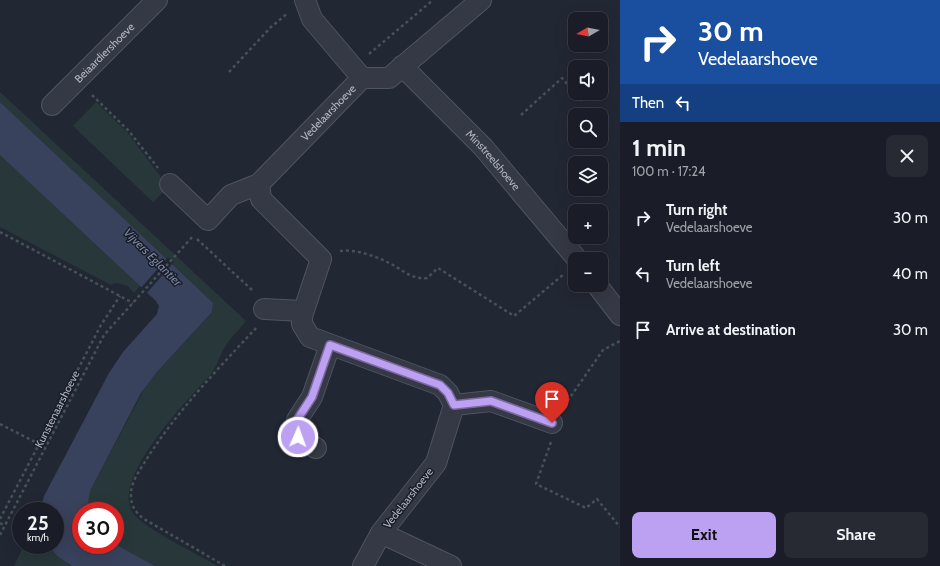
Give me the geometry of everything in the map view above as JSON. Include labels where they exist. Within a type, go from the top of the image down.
[{"type":"street","name":"Beiaardiershoeve","points":[[52,105],[156,0]]},
{"type":"street","points":[[305,0],[312,19],[362,78]]},
{"type":"street","name":"Vedelaarshoeve","points":[[170,184],[208,220],[231,195],[259,184],[362,78],[390,78],[402,66],[481,0]]},
{"type":"street","name":"Minstreelshoeve","points":[[402,66],[483,147],[568,261]]},
{"type":"street","points":[[259,184],[261,199],[321,259],[303,311],[302,321],[307,332],[314,339],[440,385],[448,393],[454,405],[491,401],[552,423]]},
{"type":"street","points":[[602,292],[620,315]]},
{"type":"street","points":[[264,309],[303,311]]},
{"type":"street","points":[[316,448],[298,437],[297,420],[312,397],[330,345]]},
{"type":"street","name":"Vedelaarshoeve","points":[[363,566],[381,533],[436,463],[454,405]]},
{"type":"street","points":[[381,533],[451,566]]},
{"type":"path","points":[[229,72],[271,27],[305,0]]},
{"type":"path","points":[[521,115],[562,78],[582,101]]},
{"type":"path","points":[[77,81],[128,130],[170,184]]},
{"type":"path","points":[[0,232],[133,303]]},
{"type":"path","name":"Kunstenaarshoeve","points":[[0,535],[104,335],[192,236],[249,287],[260,299],[264,309]]},
{"type":"path","points":[[321,259],[339,251],[371,255],[386,261],[405,273],[421,278],[427,278],[438,268],[514,316],[568,269]]},
{"type":"path","points":[[0,519],[102,325],[120,296]]},
{"type":"path","points":[[225,566],[144,519],[135,511],[131,502],[131,493],[134,482],[166,430],[188,402],[260,324],[264,317],[264,309]]},
{"type":"path","points":[[620,341],[603,350],[552,423],[554,435],[536,484],[586,508],[597,499],[620,527]]},
{"type":"path","points":[[0,424],[39,444]]},
{"type":"path","points":[[0,523],[5,526]]},
{"type":"shaded area","points":[[0,92],[246,321],[231,338],[211,374],[186,401],[155,440],[142,460],[132,480],[129,498],[133,513],[148,526],[218,566],[155,566],[124,549],[124,502],[88,502],[90,491],[148,382],[212,312],[213,305],[0,102]]},
{"type":"shaded area","points":[[96,102],[127,132],[166,184],[165,190],[153,202],[73,126]]},
{"type":"shaded area","points":[[0,155],[140,286],[134,293],[128,286],[116,283],[111,285],[0,227]]},
{"type":"shaded area","points":[[20,554],[55,554],[72,566],[14,566]]},
{"type":"water","name":"Vijvers Eglantier","points":[[0,102],[213,303],[212,312],[156,373],[141,393],[90,491],[88,502],[72,502],[72,554],[124,554],[124,549],[155,566],[72,566],[55,554],[64,554],[64,502],[42,502],[44,496],[109,373],[123,352],[157,314],[159,306],[156,301],[0,155]]},
{"type":"pier","points":[[168,257],[174,262],[146,294],[140,289]]},
{"type":"route","points":[[298,437],[297,420],[312,397],[330,345],[440,385],[448,393],[454,405],[491,401],[552,423]]}]
